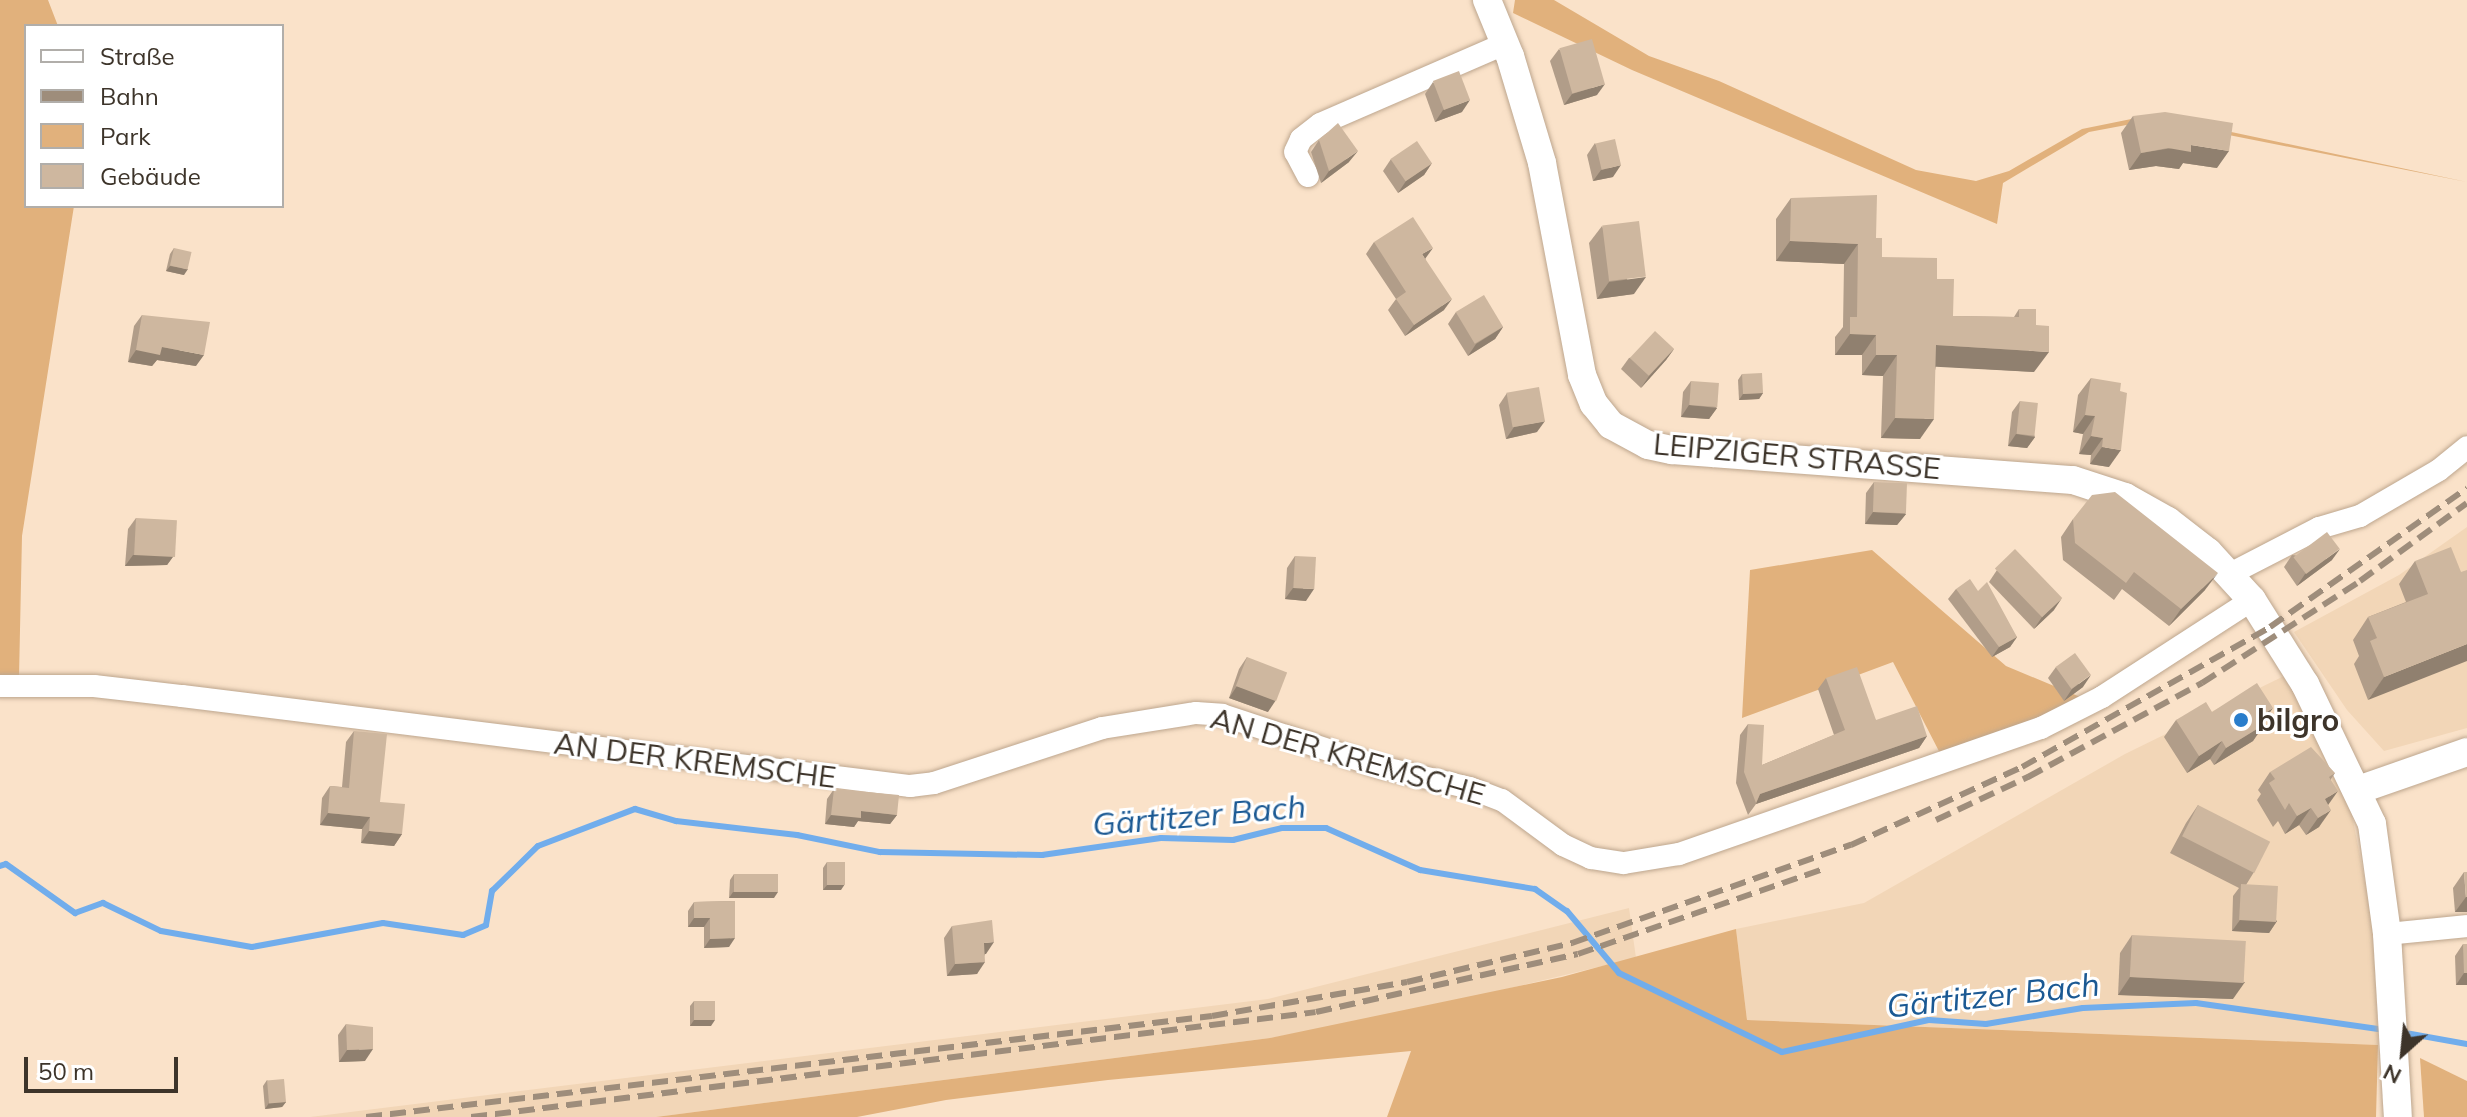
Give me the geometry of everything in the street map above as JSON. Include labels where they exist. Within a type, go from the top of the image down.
[{"type":"main road","name":"LEIPZIGER STRASSE","points":[[1487,0],[1506,43],[1542,163],[1582,375],[1594,404],[1611,425],[1648,445],[1672,450],[2073,480],[2149,509],[2189,536],[2230,574],[2252,600],[2277,637],[2358,790],[2379,852],[2398,1117]]},
{"type":"main road","points":[[2358,790],[2467,752]]},
{"type":"street","points":[[1308,176],[1295,152],[1301,139],[1320,124],[1506,43]]},
{"type":"street","points":[[2230,574],[2319,528],[2360,516],[2439,470],[2467,447]]},
{"type":"street","name":"AN DER KREMSCHE","points":[[0,686],[94,686],[168,694],[910,786],[934,783],[1102,728],[1196,713],[1222,715],[1380,767],[1470,788],[1502,800],[1563,845],[1591,858],[1624,863],[1679,854],[2041,728],[2102,697],[2252,600]]},
{"type":"street","points":[[2387,934],[2467,926]]},
{"type":"shaded area","points":[[2467,527],[2467,728],[2384,751],[2347,710],[2294,632],[2399,575]]},
{"type":"shaded area","points":[[2286,675],[2350,805],[2374,928],[2378,1045],[1747,1020],[1736,929],[1864,903],[2125,754]]},
{"type":"shaded area","points":[[1629,908],[1636,958],[1384,1018],[1270,1038],[656,1117],[310,1117],[1268,999]]},
{"type":"green space","points":[[0,0],[48,0],[57,24],[24,24],[24,208],[74,208],[22,536],[19,677],[0,677]]},
{"type":"green space","points":[[1515,0],[1554,0],[1649,56],[1719,81],[1916,170],[1976,181],[2009,171],[2082,129],[2151,115],[2467,182],[2153,120],[2089,132],[2003,183],[1997,224],[1632,70],[1513,13]]},
{"type":"green space","points":[[1872,550],[2006,666],[2085,699],[1943,759],[1893,662],[1742,718],[1750,570]]},
{"type":"green space","points":[[1736,929],[1747,1020],[2378,1045],[2376,1117],[1387,1117],[1411,1051],[1108,1080],[946,1100],[857,1117],[656,1117],[1270,1038],[1562,977]]},
{"type":"green space","points":[[2420,1058],[2467,1081],[2467,1117],[2424,1117]]},
{"type":"building","points":[[1592,39],[1605,84],[1572,94],[1559,48]]},
{"type":"building","points":[[1459,71],[1470,100],[1444,110],[1433,81]]},
{"type":"building","points":[[2165,112],[2233,123],[2229,151],[2191,145],[2191,152],[2168,148],[2141,153],[2133,116]]},
{"type":"building","points":[[1338,123],[1358,151],[1329,171],[1319,140]]},
{"type":"building","points":[[1615,139],[1621,165],[1602,170],[1596,143]]},
{"type":"building","points":[[1417,141],[1432,163],[1406,181],[1390,159]]},
{"type":"building","points":[[1877,195],[1876,238],[1882,238],[1882,257],[1937,258],[1937,279],[1954,279],[1953,316],[2019,317],[2019,309],[2036,309],[2036,325],[2049,326],[2049,352],[1936,345],[1934,419],[1895,418],[1897,355],[1876,355],[1876,335],[1850,334],[1850,317],[1857,317],[1858,244],[1790,241],[1791,198]]},
{"type":"building","points":[[1413,217],[1433,248],[1422,254],[1452,299],[1414,325],[1396,299],[1406,292],[1374,242]]},
{"type":"building","points":[[1639,221],[1646,277],[1609,281],[1602,226]]},
{"type":"building","points":[[174,248],[192,252],[187,270],[170,266]]},
{"type":"building","points":[[1484,295],[1503,327],[1475,344],[1456,312]]},
{"type":"building","points":[[142,315],[210,322],[204,355],[162,347],[160,355],[136,350]]},
{"type":"building","points":[[1655,331],[1674,349],[1649,376],[1630,358]]},
{"type":"building","points":[[1762,373],[1763,393],[1743,394],[1742,374]]},
{"type":"building","points":[[2091,378],[2121,383],[2120,391],[2127,393],[2121,450],[2102,447],[2103,438],[2091,436],[2095,416],[2085,415]]},
{"type":"building","points":[[1691,381],[1719,383],[1717,407],[1689,405]]},
{"type":"building","points":[[1539,387],[1545,421],[1513,427],[1507,393]]},
{"type":"building","points":[[2020,401],[2038,403],[2034,436],[2017,434]]},
{"type":"building","points":[[1874,482],[1907,483],[1906,513],[1873,512]]},
{"type":"building","points":[[2115,492],[2218,573],[2181,609],[2134,572],[2126,583],[2075,543],[2073,519],[2092,495]]},
{"type":"building","points":[[136,518],[177,520],[175,557],[134,555]]},
{"type":"building","points":[[2327,532],[2340,549],[2306,574],[2293,557]]},
{"type":"building","points":[[2451,547],[2461,572],[2467,570],[2467,644],[2384,677],[2370,641],[2377,638],[2368,617],[2428,594],[2415,561]]},
{"type":"building","points":[[2015,549],[2062,598],[2042,617],[1995,568]]},
{"type":"building","points":[[1295,556],[1316,557],[1314,589],[1293,588]]},
{"type":"building","points":[[1970,579],[1978,591],[1987,582],[2017,637],[1999,647],[1956,589]]},
{"type":"building","points":[[2075,653],[2091,675],[2071,689],[2056,667]]},
{"type":"building","points":[[1247,657],[1287,672],[1276,701],[1236,686]]},
{"type":"building","points":[[1857,667],[1876,720],[1917,706],[1927,736],[1760,794],[1756,803],[1744,772],[1748,724],[1764,725],[1762,765],[1845,730],[1826,678]]},
{"type":"building","points":[[2257,683],[2273,708],[2260,716],[2265,724],[2226,748],[2222,741],[2199,756],[2176,720],[2206,702],[2212,712]]},
{"type":"building","points":[[354,731],[387,734],[380,802],[405,804],[402,834],[369,831],[370,817],[328,813],[330,786],[349,788]]},
{"type":"building","points":[[2311,747],[2335,773],[2329,777],[2338,791],[2325,799],[2331,810],[2318,818],[2311,808],[2297,816],[2289,803],[2285,810],[2269,783],[2275,779],[2270,772]]},
{"type":"building","points":[[834,789],[899,795],[897,815],[861,811],[861,818],[831,815]]},
{"type":"building","points":[[2198,805],[2270,842],[2254,873],[2182,836]]},
{"type":"building","points":[[827,862],[845,862],[845,885],[827,885]]},
{"type":"building","points":[[2464,872],[2467,872],[2467,897],[2466,897]]},
{"type":"building","points":[[734,874],[778,874],[778,892],[734,892]]},
{"type":"building","points":[[2241,884],[2278,886],[2276,922],[2239,920]]},
{"type":"building","points":[[735,901],[735,938],[710,939],[710,918],[694,918],[694,902]]},
{"type":"building","points":[[992,920],[994,942],[984,943],[985,962],[955,964],[952,926]]},
{"type":"building","points":[[2132,935],[2246,941],[2244,983],[2130,977]]},
{"type":"building","points":[[2463,944],[2467,944],[2467,973],[2464,973]]},
{"type":"building","points":[[694,1001],[715,1001],[715,1020],[694,1020]]},
{"type":"building","points":[[346,1024],[373,1027],[373,1049],[347,1050]]},
{"type":"building","points":[[284,1079],[286,1102],[269,1103],[267,1080]]},
{"type":"waterway","name":"Gärtitzer Bach","points":[[0,866],[6,864],[75,913],[103,903],[161,931],[252,947],[383,923],[463,935],[486,925],[492,891],[538,846],[635,809],[676,821],[797,835],[880,852],[1042,855],[1161,838],[1233,840],[1282,828],[1326,828],[1420,870],[1535,889],[1567,911],[1619,973],[1782,1052],[1929,1020],[1986,1024],[2083,1008],[2196,1003],[2385,1030]]},
{"type":"waterway","name":"Gärtitzer Bach","points":[[2400,1032],[2467,1044]]},
{"type":"railway","points":[[366,1117],[1212,1016],[1407,982],[1572,943],[1851,845],[2022,767],[2270,627],[2467,488]]},
{"type":"railway","points":[[1936,820],[2028,777],[2202,683],[2360,581],[2467,503]]},
{"type":"railway","points":[[471,1117],[1316,1012],[1578,954],[1826,868]]},
{"type":"place","name":"bilgro","points":[[2241,720]]}]
